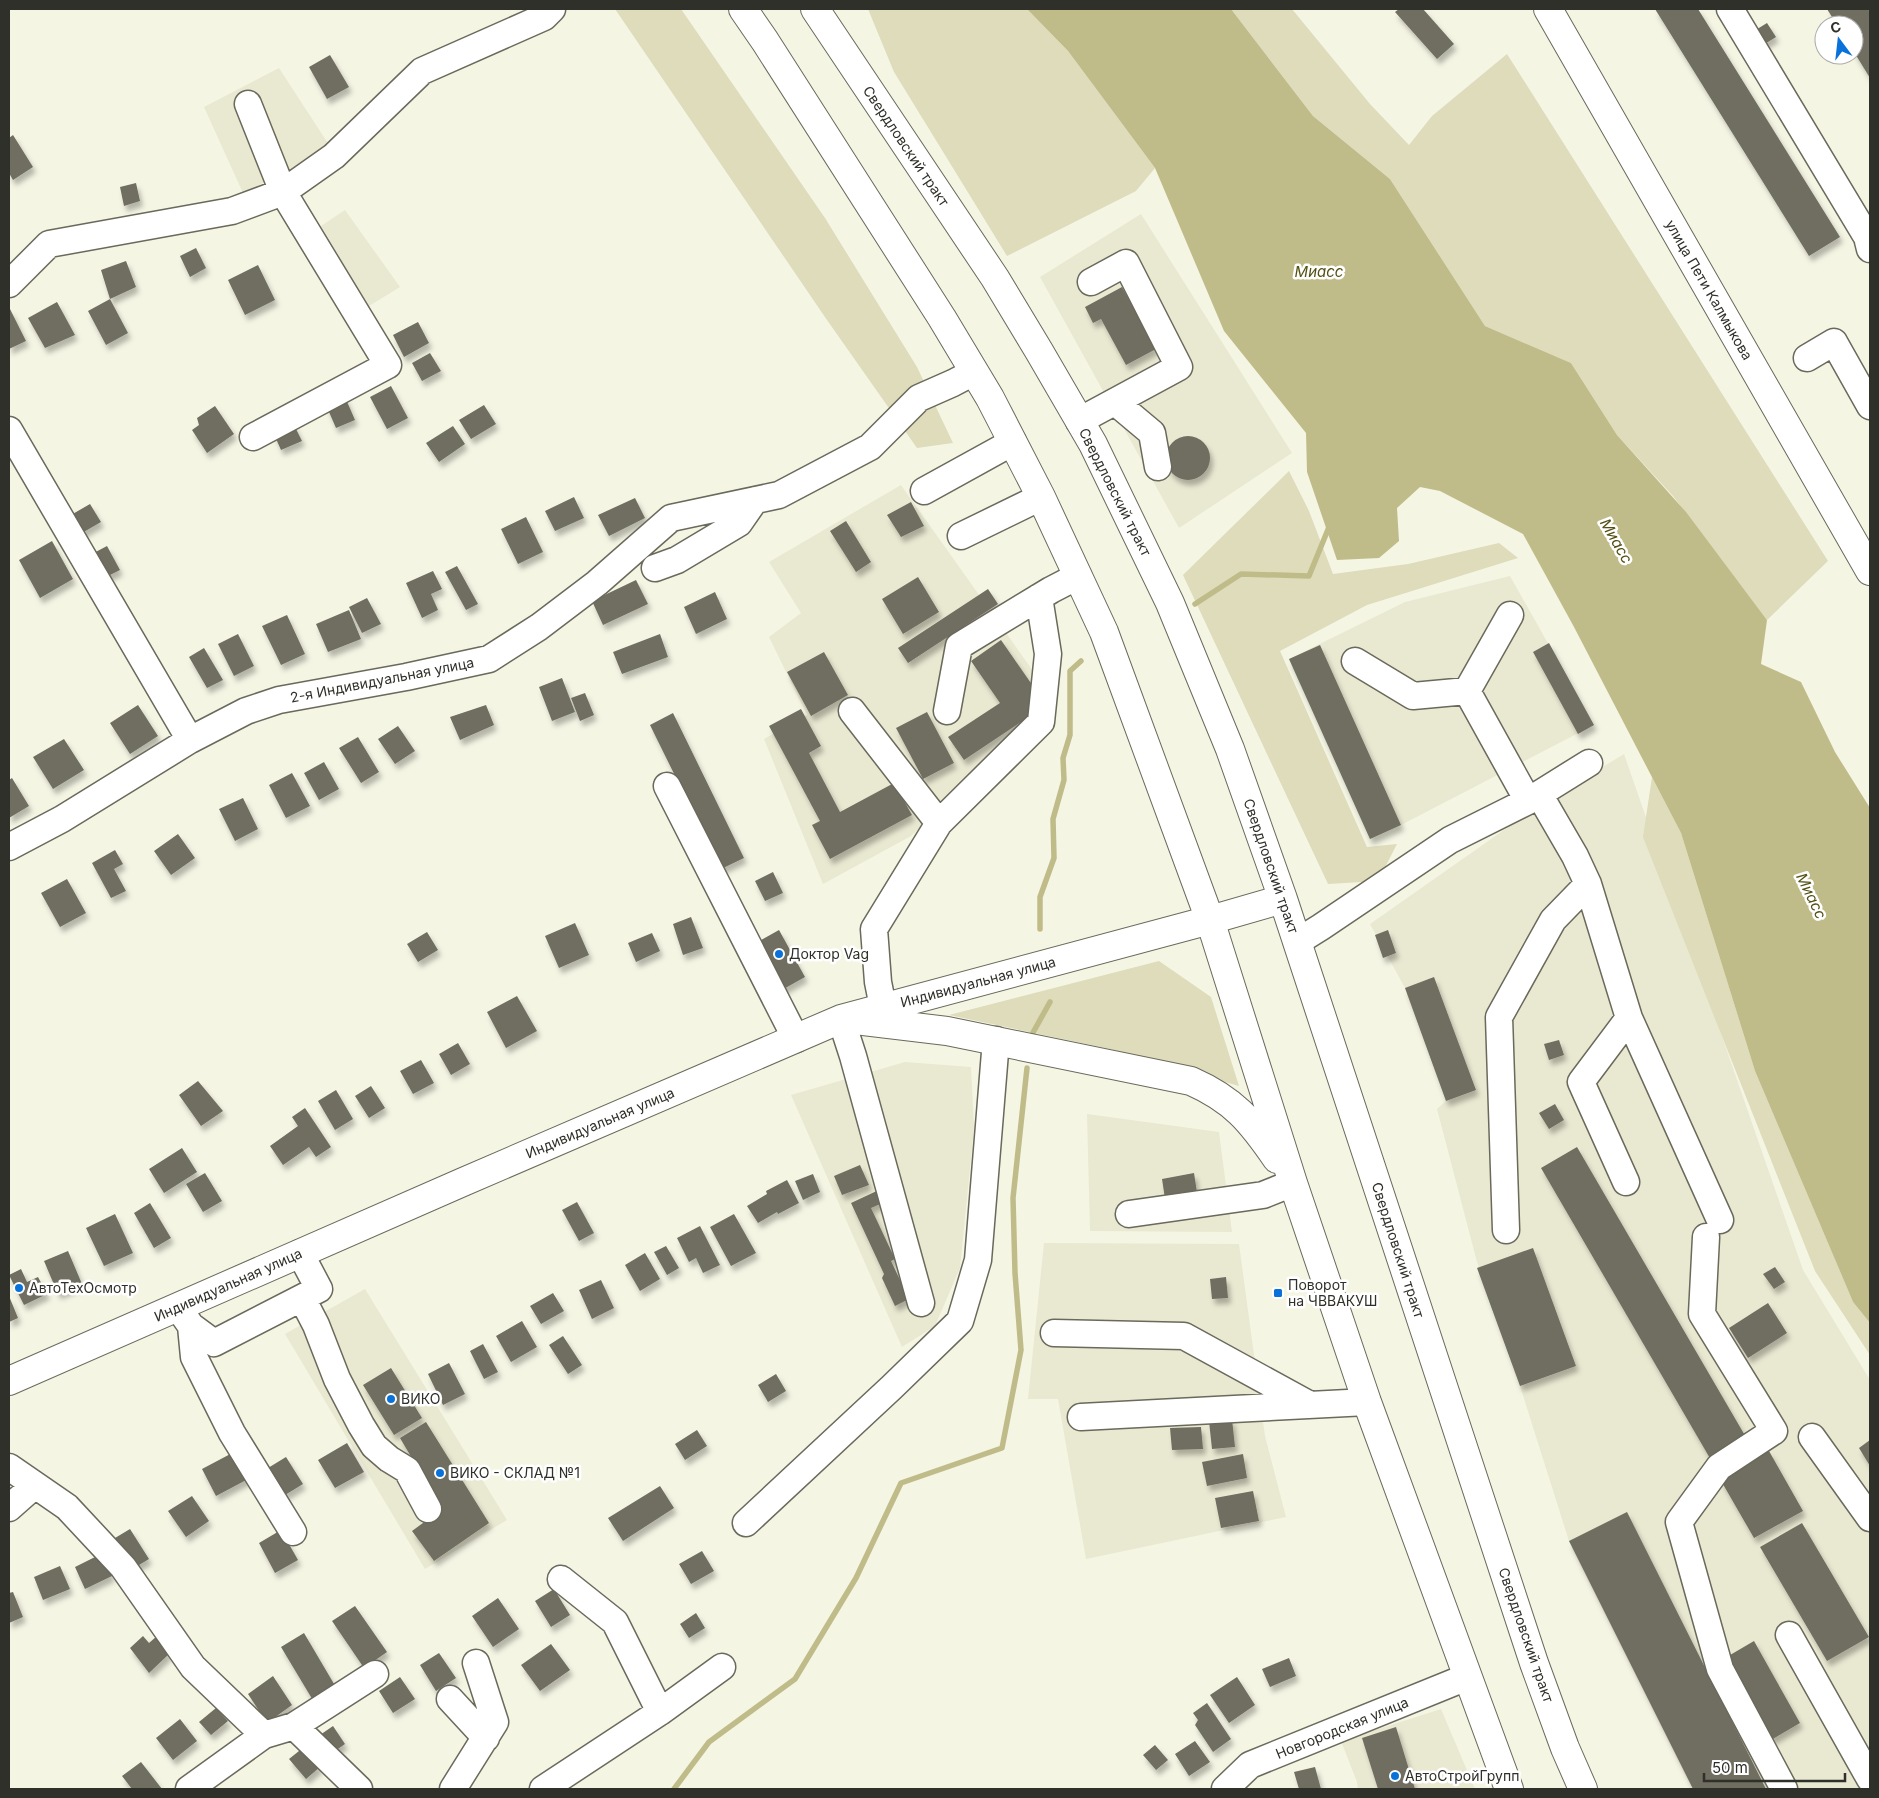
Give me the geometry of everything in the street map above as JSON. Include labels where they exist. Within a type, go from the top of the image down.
[{"type":"main road","points":[[743,9],[932,302],[990,398],[1041,497],[1104,632],[1210,920],[1293,1183],[1368,1402],[1509,1789]]},
{"type":"main road","name":"Свердловский тракт","points":[[815,9],[995,278],[1093,444],[1170,603],[1230,749],[1283,899],[1534,1663],[1565,1748],[1583,1789]]},
{"type":"main road","name":"улица Пети Калмыкова","points":[[1548,9],[1870,571]]},
{"type":"main road","name":"Индивидуальная улица","points":[[9,1381],[185,1316],[300,1253],[841,1019],[1283,899]]},
{"type":"main road","points":[[841,1019],[946,1031],[996,1040],[1191,1082],[1214,1091],[1237,1108],[1260,1133],[1293,1183]]},
{"type":"street","points":[[9,284],[49,244],[232,211],[283,192],[334,156],[422,71],[544,17],[552,9]]},
{"type":"street","points":[[1730,9],[1869,240]]},
{"type":"street","points":[[248,104],[283,192],[388,365],[253,437]]},
{"type":"street","points":[[1080,421],[1179,367],[1126,262],[1091,282]]},
{"type":"street","points":[[1806,358],[1834,342],[1870,406]]},
{"type":"street","name":"2-я Индивидуальная улица","points":[[9,847],[62,819],[190,740],[246,711],[279,700],[406,677],[489,659],[539,627],[597,583],[671,518],[779,495],[870,448],[919,398],[974,372]]},
{"type":"street","points":[[1115,402],[1152,433],[1158,467]]},
{"type":"street","points":[[9,430],[190,740]]},
{"type":"street","points":[[924,491],[1013,442]]},
{"type":"street","points":[[961,536],[1041,497]]},
{"type":"street","points":[[655,568],[677,560],[739,523],[755,500]]},
{"type":"street","points":[[947,711],[959,646],[1039,597],[1078,576]]},
{"type":"street","points":[[883,1008],[878,982],[874,928],[939,823],[1041,722],[1048,654],[1039,597]]},
{"type":"street","points":[[1467,691],[1510,615]]},
{"type":"street","points":[[1355,661],[1413,696],[1467,691]]},
{"type":"street","points":[[1467,691],[1533,797],[1575,856],[1588,884],[1629,1018],[1713,1228],[1702,1314],[1774,1431],[1719,1467],[1679,1522],[1720,1669],[1784,1789]]},
{"type":"street","points":[[852,711],[939,823]]},
{"type":"street","points":[[1297,942],[1450,840],[1533,797],[1588,763]]},
{"type":"street","points":[[667,786],[796,1038]]},
{"type":"street","points":[[1506,1230],[1499,1017],[1553,920],[1588,884]]},
{"type":"street","points":[[1626,1182],[1581,1082],[1629,1018]]},
{"type":"street","points":[[841,1019],[853,1056],[921,1303]]},
{"type":"street","points":[[746,1523],[885,1394],[960,1321],[978,1260],[996,1040]]},
{"type":"street","points":[[1129,1214],[1263,1195],[1293,1183]]},
{"type":"street","points":[[185,1316],[214,1343],[319,1289],[300,1253]]},
{"type":"street","points":[[302,1298],[316,1326],[337,1379],[374,1446],[389,1459],[407,1470],[428,1509]]},
{"type":"street","points":[[185,1316],[194,1357],[232,1433],[293,1532]]},
{"type":"street","points":[[1054,1333],[1184,1336],[1310,1405]]},
{"type":"street","points":[[1081,1417],[1368,1402]]},
{"type":"street","points":[[1812,1437],[1870,1518]]},
{"type":"street","points":[[9,1467],[67,1507],[122,1567],[193,1667],[264,1735]]},
{"type":"street","points":[[9,1508],[36,1486]]},
{"type":"street","points":[[561,1579],[615,1622],[660,1712]]},
{"type":"street","points":[[1789,1635],[1864,1752],[1870,1779]]},
{"type":"street","points":[[453,1789],[495,1722],[476,1663]]},
{"type":"street","points":[[543,1789],[660,1712],[722,1667]]},
{"type":"street","points":[[189,1789],[264,1735],[294,1726],[375,1674]]},
{"type":"street","name":"Новгородская улица","points":[[1225,1789],[1250,1765],[1467,1676]]},
{"type":"street","points":[[450,1698],[486,1738]]},
{"type":"street","points":[[294,1726],[359,1789]]},
{"type":"shaded area","points":[[615,9],[681,9],[825,218],[917,367],[953,443],[917,448],[827,320]]},
{"type":"shaded area","points":[[868,9],[1027,9],[1068,51],[1155,168],[1136,191],[1007,256],[894,72]]},
{"type":"shaded area","points":[[1231,9],[1292,9],[1370,104],[1409,145],[1432,116],[1507,54],[1828,561],[1767,620],[1673,496],[1617,435],[1571,363],[1485,326],[1390,179],[1313,116]]},
{"type":"shaded area","points":[[279,68],[331,148],[243,193],[204,107]]},
{"type":"shaded area","points":[[345,210],[400,287],[369,306],[321,226]]},
{"type":"shaded area","points":[[1141,214],[1292,453],[1179,528],[1040,277]]},
{"type":"shaded area","points":[[1289,471],[1309,511],[1333,574],[1408,564],[1499,543],[1518,558],[1367,605],[1280,651],[1367,847],[1397,844],[1378,881],[1328,884],[1183,575]]},
{"type":"shaded area","points":[[901,485],[1048,692],[1031,724],[911,836],[823,884],[764,739],[807,715],[769,637],[801,613],[769,562]]},
{"type":"shaded area","points":[[1510,576],[1594,725],[1401,825],[1370,839],[1289,659],[1405,602]]},
{"type":"shaded area","points":[[1624,754],[1803,1270],[1870,1380],[1870,1789],[1693,1789],[1569,1541],[1520,1386],[1477,1262],[1437,1109],[1446,1101],[1405,988],[1370,924],[1534,809]]},
{"type":"shaded area","points":[[1652,777],[1681,833],[1755,1071],[1853,1302],[1870,1323],[1870,1355],[1815,1271],[1643,837]]},
{"type":"shaded area","points":[[1159,961],[1211,997],[1239,1086],[1110,1049],[949,1015]]},
{"type":"shaded area","points":[[905,1062],[971,1067],[974,1128],[960,1268],[935,1326],[902,1347],[791,1095]]},
{"type":"shaded area","points":[[1087,1114],[1219,1132],[1232,1232],[1090,1231]]},
{"type":"shaded area","points":[[1044,1243],[1239,1244],[1265,1436],[1286,1517],[1086,1559],[1058,1399],[1028,1399]]},
{"type":"shaded area","points":[[365,1289],[507,1520],[425,1569],[285,1334]]},
{"type":"shaded area","points":[[1441,1709],[1475,1789],[1358,1789],[1341,1741]]},
{"type":"water","name":"Миасс","points":[[1027,9],[1231,9],[1313,116],[1390,179],[1485,326],[1571,363],[1617,435],[1686,512],[1767,620],[1761,664],[1801,682],[1835,752],[1870,808],[1870,1323],[1853,1302],[1755,1071],[1681,833],[1574,627],[1523,534],[1440,491],[1420,487],[1397,508],[1399,541],[1379,558],[1337,560],[1307,472],[1306,433],[1224,331],[1155,168],[1068,51]]},
{"type":"building","points":[[1399,9],[1423,9],[1454,44],[1437,59],[1395,12]]},
{"type":"building","points":[[1655,9],[1698,9],[1840,237],[1809,256]]},
{"type":"building","points":[[1827,9],[1868,9],[1870,12],[1870,78],[1862,65],[1864,65],[1864,15],[1831,15]]},
{"type":"building","points":[[1767,23],[1776,37],[1763,45],[1754,31]]},
{"type":"building","points":[[330,55],[349,87],[327,99],[309,67]]},
{"type":"building","points":[[13,135],[33,167],[13,180],[9,173],[9,138]]},
{"type":"building","points":[[136,183],[140,201],[124,206],[120,187]]},
{"type":"building","points":[[196,248],[206,268],[190,277],[180,256]]},
{"type":"building","points":[[126,261],[136,287],[110,299],[101,270]]},
{"type":"building","points":[[258,265],[275,300],[245,315],[228,280]]},
{"type":"building","points":[[1122,287],[1156,349],[1126,365],[1101,319],[1093,323],[1085,307]]},
{"type":"building","points":[[110,299],[128,333],[106,345],[88,311]]},
{"type":"building","points":[[57,302],[75,335],[45,348],[28,318]]},
{"type":"building","points":[[9,310],[26,341],[9,349]]},
{"type":"building","points":[[418,322],[429,343],[404,357],[393,335]]},
{"type":"building","points":[[430,353],[441,371],[422,381],[412,363]]},
{"type":"building","points":[[391,386],[408,418],[387,429],[370,397]]},
{"type":"building","points":[[345,397],[355,420],[336,428],[326,405]]},
{"type":"building","points":[[484,405],[496,424],[471,439],[459,420]]},
{"type":"building","points":[[215,406],[234,434],[207,453],[192,430],[199,425],[197,418]]},
{"type":"building","points":[[293,423],[302,441],[281,450],[273,432]]},
{"type":"building","points":[[453,426],[465,444],[439,462],[426,443]]},
{"type":"building","points":[[1192,436],[1204,442],[1209,450],[1209,466],[1204,474],[1196,479],[1184,480],[1172,474],[1167,466],[1166,454],[1172,442],[1180,437]]},
{"type":"building","points":[[574,497],[584,518],[555,531],[545,511]]},
{"type":"building","points":[[635,498],[645,518],[609,536],[598,515]]},
{"type":"building","points":[[911,502],[924,526],[901,537],[887,515]]},
{"type":"building","points":[[90,504],[101,522],[75,537],[64,519]]},
{"type":"building","points":[[526,517],[543,552],[518,564],[501,529]]},
{"type":"building","points":[[846,521],[871,562],[856,572],[830,531]]},
{"type":"building","points":[[52,541],[73,579],[40,598],[19,560]]},
{"type":"building","points":[[107,546],[120,570],[100,580],[88,556]]},
{"type":"building","points":[[457,566],[478,604],[466,610],[445,572]]},
{"type":"building","points":[[433,571],[442,589],[431,594],[438,610],[422,618],[406,583]]},
{"type":"building","points":[[918,577],[939,612],[903,634],[882,599]]},
{"type":"building","points":[[636,580],[648,604],[603,625],[592,601]]},
{"type":"building","points":[[988,589],[998,604],[908,663],[898,648]]},
{"type":"building","points":[[715,592],[727,619],[696,634],[684,607]]},
{"type":"building","points":[[367,598],[381,624],[362,633],[349,607]]},
{"type":"building","points":[[349,610],[361,639],[328,652],[316,624]]},
{"type":"building","points":[[287,615],[305,654],[281,665],[262,626]]},
{"type":"building","points":[[238,634],[254,666],[234,676],[218,644]]},
{"type":"building","points":[[660,634],[668,657],[622,674],[613,652]]},
{"type":"building","points":[[1001,640],[1035,689],[1030,716],[964,760],[948,737],[1000,703],[971,661]]},
{"type":"building","points":[[1549,643],[1594,725],[1578,734],[1533,652]]},
{"type":"building","points":[[1320,645],[1401,825],[1370,839],[1289,659]]},
{"type":"building","points":[[204,648],[223,680],[207,688],[189,657]]},
{"type":"building","points":[[824,652],[848,695],[811,716],[787,672]]},
{"type":"building","points":[[562,678],[575,712],[552,721],[539,687]]},
{"type":"building","points":[[585,693],[594,715],[580,721],[571,698]]},
{"type":"building","points":[[138,705],[158,736],[130,754],[110,723]]},
{"type":"building","points":[[486,705],[494,725],[460,740],[450,717]]},
{"type":"building","points":[[801,709],[821,746],[809,753],[840,812],[894,783],[912,815],[830,859],[812,825],[820,821],[769,726]]},
{"type":"building","points":[[927,712],[954,763],[923,779],[896,728]]},
{"type":"building","points":[[673,713],[744,858],[721,869],[650,725]]},
{"type":"building","points":[[398,726],[415,751],[395,764],[378,739]]},
{"type":"building","points":[[358,737],[379,772],[361,783],[339,748]]},
{"type":"building","points":[[64,739],[84,770],[53,789],[33,757]]},
{"type":"building","points":[[324,762],[339,789],[319,800],[304,773]]},
{"type":"building","points":[[292,773],[310,806],[286,818],[269,785]]},
{"type":"building","points":[[12,778],[29,806],[9,818],[9,780]]},
{"type":"building","points":[[243,798],[258,829],[235,841],[219,809]]},
{"type":"building","points":[[178,834],[195,858],[171,875],[154,851]]},
{"type":"building","points":[[115,850],[123,864],[114,869],[126,891],[111,898],[92,863]]},
{"type":"building","points":[[773,872],[783,893],[765,901],[755,881]]},
{"type":"building","points":[[67,879],[86,913],[60,927],[41,893]]},
{"type":"building","points":[[691,917],[703,948],[683,955],[673,924]]},
{"type":"building","points":[[575,923],[589,955],[559,968],[545,936]]},
{"type":"building","points":[[779,930],[805,977],[780,991],[754,944]]},
{"type":"building","points":[[1388,930],[1396,953],[1383,958],[1375,935]]},
{"type":"building","points":[[427,932],[438,950],[418,962],[407,944]]},
{"type":"building","points":[[652,933],[660,951],[636,962],[628,943]]},
{"type":"building","points":[[1434,977],[1476,1090],[1446,1101],[1405,988]]},
{"type":"building","points":[[517,996],[537,1031],[506,1048],[487,1012]]},
{"type":"building","points":[[1559,1040],[1564,1055],[1549,1060],[1544,1044]]},
{"type":"building","points":[[458,1043],[470,1064],[451,1075],[439,1054]]},
{"type":"building","points":[[421,1060],[434,1083],[413,1094],[400,1071]]},
{"type":"building","points":[[198,1081],[223,1111],[201,1126],[179,1095]]},
{"type":"building","points":[[371,1086],[385,1108],[369,1118],[355,1096]]},
{"type":"building","points":[[336,1090],[353,1119],[335,1130],[318,1101]]},
{"type":"building","points":[[1555,1104],[1564,1120],[1549,1129],[1539,1113]]},
{"type":"building","points":[[305,1108],[331,1147],[316,1157],[309,1147],[283,1165],[270,1146],[298,1126],[292,1117]]},
{"type":"building","points":[[1577,1147],[1747,1439],[1711,1460],[1541,1168]]},
{"type":"building","points":[[182,1148],[197,1172],[164,1193],[149,1169]]},
{"type":"building","points":[[860,1165],[869,1185],[842,1195],[834,1176]]},
{"type":"building","points":[[205,1173],[222,1201],[203,1212],[186,1184]]},
{"type":"building","points":[[1194,1173],[1198,1199],[1166,1205],[1162,1179]]},
{"type":"building","points":[[813,1174],[820,1192],[803,1200],[795,1181]]},
{"type":"building","points":[[787,1180],[799,1203],[778,1214],[777,1212],[758,1223],[747,1206],[767,1194],[766,1191]]},
{"type":"building","points":[[881,1189],[887,1201],[871,1208],[895,1259],[891,1261],[909,1299],[895,1306],[882,1278],[884,1274],[851,1203]]},
{"type":"building","points":[[577,1202],[594,1233],[579,1241],[562,1210]]},
{"type":"building","points":[[150,1203],[171,1238],[154,1248],[134,1213]]},
{"type":"building","points":[[115,1214],[133,1253],[104,1266],[86,1228]]},
{"type":"building","points":[[734,1214],[756,1253],[731,1266],[710,1227]]},
{"type":"building","points":[[700,1226],[720,1265],[703,1273],[696,1258],[689,1262],[677,1238]]},
{"type":"building","points":[[666,1246],[679,1268],[667,1275],[654,1252]]},
{"type":"building","points":[[1533,1248],[1576,1366],[1520,1386],[1477,1268]]},
{"type":"building","points":[[68,1251],[82,1284],[58,1294],[44,1261]]},
{"type":"building","points":[[645,1253],[660,1279],[640,1291],[625,1265]]},
{"type":"building","points":[[1775,1267],[1785,1282],[1774,1289],[1763,1274]]},
{"type":"building","points":[[21,1269],[27,1282],[38,1277],[47,1294],[24,1305],[9,1275]]},
{"type":"building","points":[[1226,1277],[1228,1298],[1212,1299],[1210,1279]]},
{"type":"building","points":[[601,1280],[614,1308],[592,1319],[579,1290]]},
{"type":"building","points":[[553,1293],[564,1311],[541,1324],[530,1306]]},
{"type":"building","points":[[9,1296],[18,1318],[9,1322]]},
{"type":"building","points":[[1768,1303],[1787,1333],[1748,1358],[1729,1328]]},
{"type":"building","points":[[522,1321],[537,1347],[511,1362],[496,1336]]},
{"type":"building","points":[[563,1336],[582,1365],[568,1374],[549,1345]]},
{"type":"building","points":[[483,1344],[498,1372],[484,1379],[470,1351]]},
{"type":"building","points":[[449,1363],[465,1394],[443,1405],[428,1374]]},
{"type":"building","name":"ВИКО","points":[[391,1368],[422,1418],[394,1435],[363,1385]]},
{"type":"building","points":[[776,1374],[786,1391],[768,1402],[758,1385]]},
{"type":"building","points":[[1232,1419],[1235,1447],[1212,1449],[1209,1421]]},
{"type":"building","name":"ВИКО - СКЛАД №1","points":[[426,1422],[489,1523],[434,1561],[412,1531],[442,1509],[400,1438]]},
{"type":"building","points":[[1201,1427],[1203,1449],[1172,1450],[1170,1428]]},
{"type":"building","points":[[697,1430],[707,1446],[685,1460],[675,1444]]},
{"type":"building","points":[[1870,1440],[1870,1466],[1859,1448]]},
{"type":"building","points":[[347,1443],[364,1472],[335,1488],[318,1460]]},
{"type":"building","points":[[236,1451],[250,1478],[216,1496],[202,1469]]},
{"type":"building","points":[[1769,1451],[1803,1511],[1754,1538],[1720,1479]]},
{"type":"building","points":[[1243,1454],[1247,1478],[1207,1486],[1202,1462]]},
{"type":"building","points":[[286,1457],[303,1484],[285,1495],[268,1468]]},
{"type":"building","points":[[660,1486],[674,1508],[623,1541],[608,1518]]},
{"type":"building","points":[[1253,1491],[1259,1521],[1221,1528],[1215,1498]]},
{"type":"building","points":[[192,1496],[209,1521],[186,1537],[168,1511]]},
{"type":"building","points":[[1627,1512],[1766,1789],[1693,1789],[1569,1541]]},
{"type":"building","points":[[1802,1523],[1869,1637],[1827,1661],[1760,1547]]},
{"type":"building","points":[[130,1529],[149,1559],[134,1568],[115,1538]]},
{"type":"building","points":[[281,1530],[298,1560],[275,1573],[259,1543]]},
{"type":"building","points":[[702,1551],[714,1571],[691,1584],[679,1564]]},
{"type":"building","points":[[101,1554],[112,1576],[85,1589],[75,1567]]},
{"type":"building","points":[[60,1566],[70,1589],[43,1600],[34,1577]]},
{"type":"building","points":[[554,1589],[570,1615],[551,1627],[535,1601]]},
{"type":"building","points":[[13,1592],[23,1617],[9,1623],[9,1593]]},
{"type":"building","points":[[498,1598],[519,1629],[493,1647],[472,1616]]},
{"type":"building","points":[[355,1606],[387,1652],[364,1668],[332,1621]]},
{"type":"building","points":[[696,1613],[705,1628],[689,1638],[680,1624]]},
{"type":"building","points":[[304,1633],[337,1689],[314,1702],[281,1647]]},
{"type":"building","points":[[143,1636],[149,1643],[157,1636],[169,1654],[149,1673],[130,1648]]},
{"type":"building","points":[[1754,1641],[1800,1723],[1771,1740],[1725,1658]]},
{"type":"building","points":[[551,1644],[570,1670],[540,1691],[521,1665]]},
{"type":"building","points":[[439,1653],[456,1678],[436,1691],[420,1665]]},
{"type":"building","points":[[1289,1658],[1296,1676],[1270,1687],[1262,1669]]},
{"type":"building","points":[[273,1676],[292,1705],[267,1723],[248,1694]]},
{"type":"building","points":[[400,1677],[415,1699],[393,1713],[379,1691]]},
{"type":"building","points":[[1237,1677],[1255,1705],[1229,1723],[1210,1695]]},
{"type":"building","points":[[1207,1703],[1231,1739],[1213,1752],[1195,1725],[1198,1720],[1193,1713]]},
{"type":"building","points":[[216,1708],[228,1721],[211,1735],[199,1722]]},
{"type":"building","points":[[180,1719],[197,1741],[173,1760],[156,1738]]},
{"type":"building","points":[[333,1726],[345,1744],[332,1753],[320,1735]]},
{"type":"building","points":[[1396,1727],[1415,1789],[1378,1789],[1362,1738]]},
{"type":"building","points":[[1195,1741],[1210,1762],[1189,1776],[1175,1754]]},
{"type":"building","points":[[1155,1745],[1168,1760],[1156,1770],[1143,1755]]},
{"type":"building","points":[[304,1747],[320,1767],[306,1779],[289,1759]]},
{"type":"building","points":[[141,1762],[162,1789],[132,1789],[122,1776]]},
{"type":"building","points":[[1315,1767],[1321,1789],[1299,1789],[1294,1772]]},
{"type":"waterway","points":[[1195,604],[1241,574],[1309,576],[1329,527]]},
{"type":"waterway","points":[[1040,929],[1040,897],[1054,858],[1053,819],[1064,780],[1063,758],[1070,735],[1070,671],[1081,661]]},
{"type":"waterway","points":[[1030,1038],[1050,1002]]},
{"type":"waterway","points":[[674,1789],[709,1742],[795,1679],[856,1578],[901,1483],[1002,1448],[1021,1350],[1015,1273],[1013,1198],[1027,1068]]},
{"type":"place","name":"Доктор Vag","points":[[779,954]]},
{"type":"place","name":"АвтоТехОсмотр","points":[[19,1288]]},
{"type":"place","name":"Поворот на ЧВВАКУШ","points":[[1278,1293]]},
{"type":"place","name":"ВИКО","points":[[391,1399]]},
{"type":"place","name":"ВИКО - СКЛАД №1","points":[[440,1473]]},
{"type":"place","name":"АвтоСтройГрупп","points":[[1395,1776]]}]
